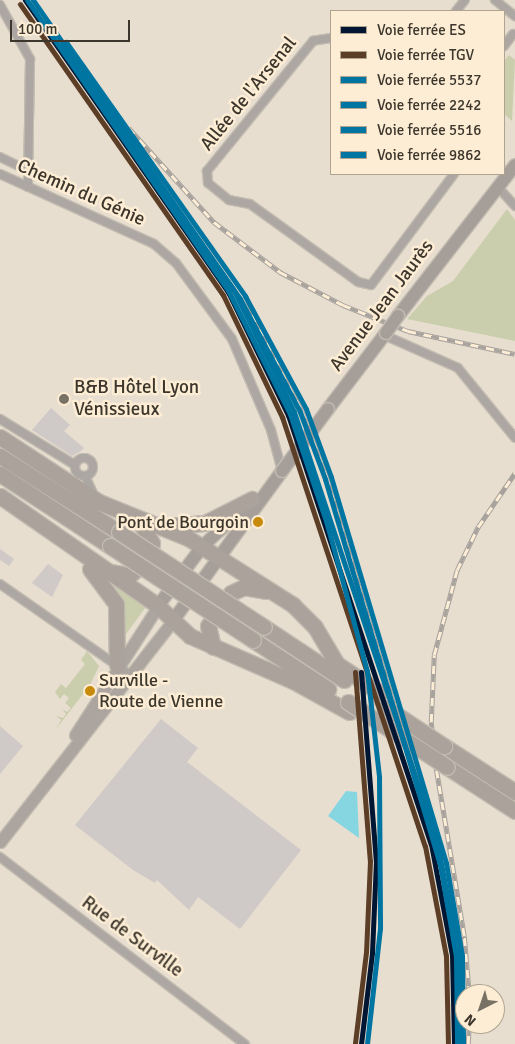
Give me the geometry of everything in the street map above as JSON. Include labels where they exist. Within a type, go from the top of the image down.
[{"type":"highway","points":[[0,437],[116,511],[202,547],[273,592],[311,623],[344,674]]},
{"type":"highway","points":[[0,456],[264,627],[344,674],[385,707],[515,792]]},
{"type":"highway","points":[[0,474],[253,640],[349,707],[448,772],[514,810]]},
{"type":"highway","points":[[0,496],[97,567],[158,606],[172,622],[213,647],[349,707]]},
{"type":"highway","points":[[139,521],[173,526],[199,524],[252,499]]},
{"type":"highway","points":[[97,567],[124,576],[143,567],[152,548],[139,521]]},
{"type":"highway","points":[[66,545],[99,578],[116,604],[123,669]]},
{"type":"highway","points":[[213,647],[208,626],[231,593],[244,587],[273,592]]},
{"type":"main road","name":"Avenue Jean Jaurès","points":[[282,471],[505,175]]},
{"type":"main road","points":[[0,842],[67,752],[123,669],[158,606],[202,547],[282,471]]},
{"type":"main road","points":[[123,669],[172,622],[282,471]]},
{"type":"street","points":[[457,10],[465,0]]},
{"type":"street","points":[[495,0],[515,16]]},
{"type":"street","points":[[0,4],[30,58],[30,171],[28,187]]},
{"type":"street","points":[[505,45],[513,34]]},
{"type":"street","name":"Allée de l'Arsenal","points":[[330,38],[313,41],[207,172],[208,183],[229,200],[250,204],[358,282],[370,284],[453,175]]},
{"type":"street","points":[[0,157],[30,171]]},
{"type":"street","name":"Chemin du Génie","points":[[0,174],[154,244],[176,263],[232,339],[272,430],[282,471]]},
{"type":"street","points":[[497,186],[515,206]]},
{"type":"street","points":[[385,334],[458,368],[515,438]]},
{"type":"street","points":[[0,419],[75,465],[78,473],[86,476],[92,492],[116,511]]},
{"type":"street","points":[[75,465],[83,458],[91,461],[93,470],[86,476]]},
{"type":"street","points":[[0,584],[123,669]]},
{"type":"street","name":"Rue de Surville","points":[[0,857],[245,1044]]},
{"type":"green space","points":[[509,55],[515,60],[512,121],[505,115],[505,60]]},
{"type":"green space","points":[[507,209],[515,220],[515,341],[407,319],[427,296],[453,281]]},
{"type":"green space","points":[[107,580],[129,592],[156,593],[124,637]]},
{"type":"green space","points":[[87,651],[99,666],[90,685],[56,729],[61,720],[56,716],[63,718],[66,714],[62,709],[67,712],[71,708],[65,703],[69,698],[64,694],[60,699],[55,692],[61,684],[66,688],[85,664],[81,660]]},
{"type":"water","points":[[346,791],[357,792],[359,838],[328,816]]},
{"type":"building","points":[[51,408],[70,425],[64,431],[84,448],[81,451],[72,456],[32,430]]},
{"type":"building","points":[[0,549],[14,559],[9,566],[0,560]]},
{"type":"building","points":[[48,564],[63,575],[52,597],[32,583]]},
{"type":"building","points":[[161,719],[198,748],[187,762],[301,850],[240,929],[198,897],[189,910],[157,880],[155,883],[133,870],[75,825]]},
{"type":"building","points":[[0,726],[23,746],[0,774]]},
{"type":"railway","points":[[32,0],[252,315],[302,411],[327,478],[441,863],[457,956],[459,1044]]},
{"type":"railway","points":[[129,128],[214,222],[280,272],[343,305],[408,331],[515,354]]},
{"type":"railway","points":[[468,984],[464,936],[436,769],[431,722],[434,655],[457,570],[478,527],[515,473]]},
{"type":"railway","points":[[468,1034],[468,1044]]},
{"type":"rail line","name":"ES","points":[[25,0],[228,292],[288,415],[431,844],[452,955],[454,1044]]},
{"type":"rail line","name":"5537","points":[[27,0],[229,292],[290,414],[327,524],[367,671],[379,777],[380,928],[367,1044]]},
{"type":"rail line","name":"9862","points":[[33,0],[233,289],[294,412],[437,842],[458,954],[460,1044]]},
{"type":"rail line","name":"TGV","points":[[20,4],[223,295],[282,417],[425,846],[446,956],[448,1044]]},
{"type":"rail line","name":"2242","points":[[66,42],[245,296],[306,409],[331,477],[446,863],[462,956],[463,1044]]},
{"type":"rail line","name":"5516","points":[[61,46],[240,299],[300,412],[325,479],[440,864],[456,957],[457,1044]]},
{"type":"rail line","name":"TGV","points":[[355,672],[370,861],[366,952],[355,1043]]},
{"type":"rail line","name":"ES","points":[[361,672],[376,861],[372,953],[361,1044]]},
{"type":"place","name":"B&B Hôtel Lyon Vénissieux","points":[[64,399]]},
{"type":"place","name":"Pont de Bourgoin","points":[[258,522]]},
{"type":"place","name":"Surville - Route de Vienne","points":[[90,691]]}]
